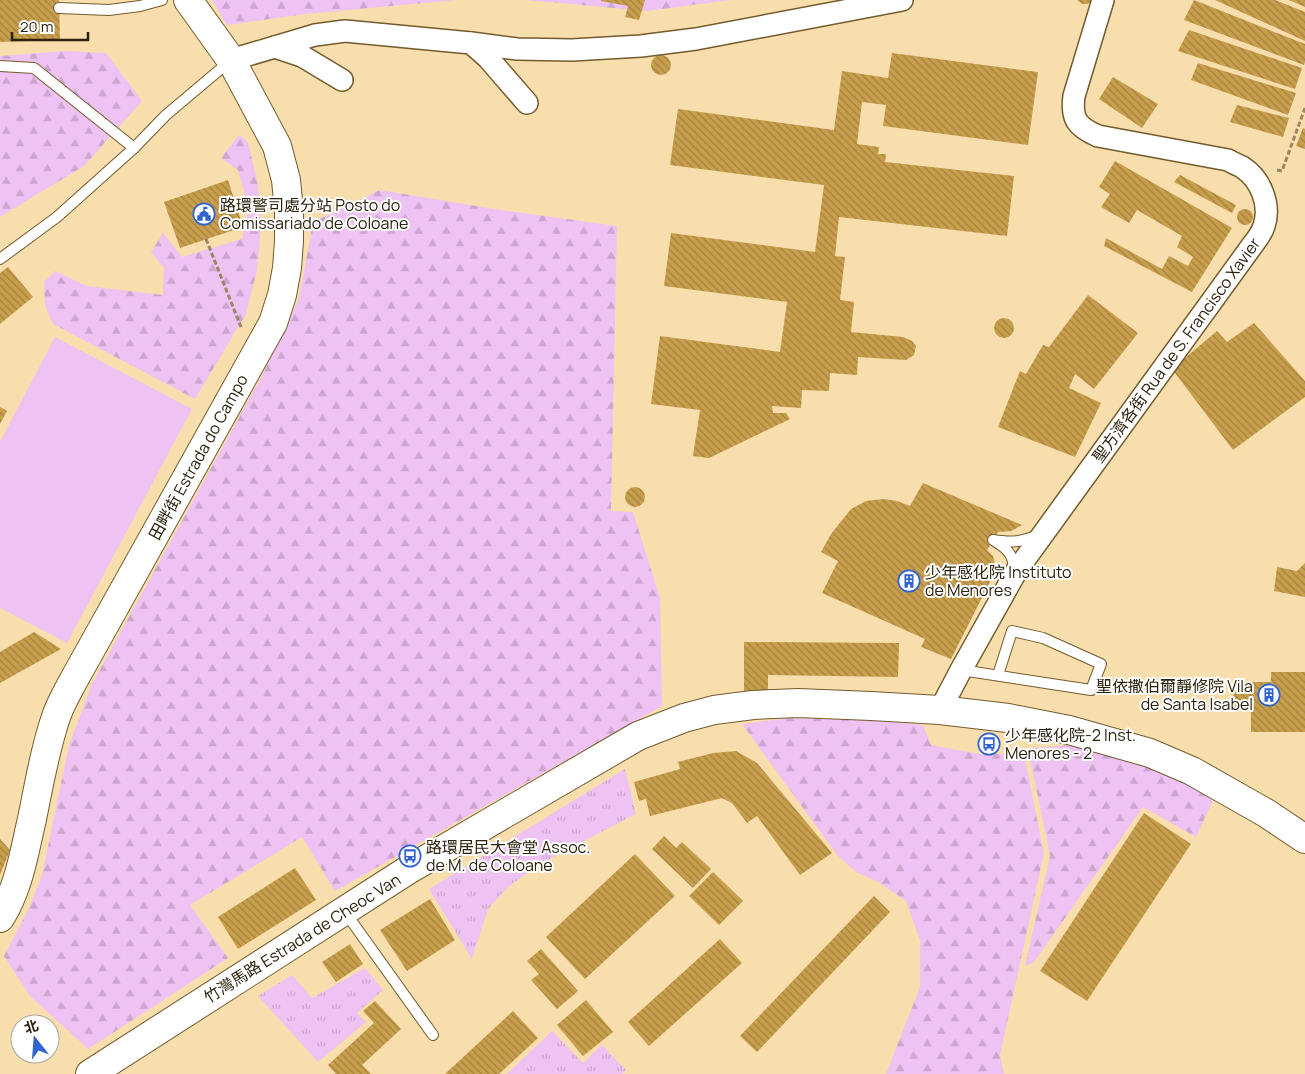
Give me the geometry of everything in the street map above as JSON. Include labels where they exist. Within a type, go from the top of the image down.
[{"type":"main road","name":"田畔街 Estrada do Campo","points":[[0,918],[14,890],[57,714],[80,668],[273,323],[282,295],[287,268],[289,211],[286,180],[277,146],[231,60],[188,0]]},
{"type":"main road","name":"竹灣馬路 Estrada de Cheoc Van","points":[[90,1074],[408,870],[638,736],[684,718],[714,710],[753,705],[798,703],[940,710],[1008,718],[1069,730],[1150,752],[1192,771],[1266,813],[1305,839]]},
{"type":"street","points":[[231,60],[315,35],[344,31],[517,49],[572,50],[641,46],[696,39],[902,0]]},
{"type":"street","name":"聖方濟各街 Rua de S. Francisco Xavier","points":[[940,710],[1014,575],[1264,228],[1267,210],[1263,193],[1256,179],[1244,168],[1228,160],[1098,136],[1085,130],[1078,122],[1072,109],[1074,96],[1103,0]]},
{"type":"street","points":[[471,43],[488,58],[527,103]]},
{"type":"street","points":[[275,47],[302,56],[342,80]]},
{"type":"lane","points":[[59,8],[110,10],[140,6],[162,0]]},
{"type":"lane","points":[[0,258],[57,217],[134,148],[166,115],[231,60]]},
{"type":"lane","points":[[0,66],[34,68],[134,148]]},
{"type":"lane","points":[[1014,575],[1012,556],[1008,550],[993,540],[1015,542],[1025,540],[1045,530]]},
{"type":"lane","points":[[961,670],[998,676],[1091,690],[1101,664],[1043,638],[1012,631],[998,676]]},
{"type":"lane","points":[[344,911],[433,1035]]},
{"type":"path","points":[[1282,170],[1305,108]]},
{"type":"path","points":[[206,239],[253,358]]},
{"type":"green space","points":[[212,0],[456,0],[305,14],[227,25]]},
{"type":"green space","points":[[526,0],[730,0],[647,11]]},
{"type":"green space","points":[[65,51],[106,53],[142,101],[84,166],[0,217],[0,56]]},
{"type":"green space","points":[[239,135],[248,142],[258,185],[261,228],[257,270],[246,314],[195,399],[53,324],[45,305],[44,282],[55,271],[87,286],[163,295],[164,268],[151,252],[163,233],[182,257],[242,239],[249,208],[238,170],[221,158]]},
{"type":"green space","points":[[380,190],[494,209],[617,226],[611,511],[633,512],[660,598],[662,706],[335,891],[302,837],[190,905],[228,958],[88,1049],[60,1023],[60,1014],[50,1014],[30,996],[4,956],[29,908],[42,875],[69,745],[92,684],[262,376],[299,299],[313,222]]},
{"type":"green space","points":[[55,337],[192,409],[67,643],[0,608],[0,442]]},
{"type":"green space","points":[[789,718],[870,719],[923,725],[931,745],[979,754],[1024,754],[1044,853],[1000,1055],[1004,1074],[886,1074],[920,987],[920,940],[906,901],[878,882],[856,872],[838,856],[742,724]]},
{"type":"green space","points":[[1071,745],[1116,751],[1215,796],[1196,837],[1143,807],[1034,962],[1025,966],[1050,856],[1029,753],[1034,748]]},
{"type":"green space","points":[[625,769],[636,814],[538,865],[508,887],[488,909],[472,959],[429,889]]},
{"type":"green space","points":[[365,968],[383,990],[357,1013],[366,1022],[318,1062],[258,996],[292,975],[312,998]]},
{"type":"green space","points":[[552,1031],[583,1063],[602,1045],[626,1070],[622,1074],[507,1074]]},
{"type":"building","points":[[0,0],[59,0],[60,40],[0,42]]},
{"type":"building","points":[[601,0],[645,0],[639,20],[625,17],[628,6]]},
{"type":"building","points":[[1077,0],[1092,0],[1088,4],[1082,4]]},
{"type":"building","points":[[1194,0],[1305,44],[1304,65],[1184,20]]},
{"type":"building","points":[[1215,0],[1275,0],[1305,12],[1305,41]]},
{"type":"building","points":[[1289,0],[1305,0],[1305,7]]},
{"type":"building","points":[[1189,30],[1302,68],[1295,89],[1178,51]]},
{"type":"building","points":[[892,53],[1038,72],[1028,145],[883,126],[886,105],[862,102],[857,144],[879,147],[878,154],[886,154],[885,162],[1014,176],[1007,236],[839,217],[835,256],[845,257],[840,300],[854,302],[851,332],[903,337],[912,341],[916,346],[914,355],[906,360],[858,357],[857,375],[830,373],[829,391],[802,390],[801,408],[772,406],[773,413],[786,413],[790,419],[709,458],[693,456],[700,410],[651,404],[660,336],[780,352],[787,302],[664,286],[671,233],[815,252],[824,185],[670,165],[678,109],[834,130],[842,71],[888,78]]},
{"type":"building","points":[[661,55],[668,58],[671,65],[668,72],[661,75],[654,72],[651,65],[654,58]]},
{"type":"building","points":[[1198,63],[1296,93],[1288,115],[1191,80]]},
{"type":"building","points":[[1113,77],[1158,104],[1142,128],[1099,99]]},
{"type":"building","points":[[1237,105],[1289,118],[1283,137],[1230,122]]},
{"type":"building","points":[[1303,128],[1305,129],[1305,149],[1296,146]]},
{"type":"building","points":[[1115,161],[1232,228],[1192,292],[1104,246],[1106,238],[1162,269],[1169,256],[1188,266],[1193,257],[1177,247],[1182,236],[1137,210],[1129,223],[1101,207],[1110,194],[1099,187]]},
{"type":"building","points":[[1180,175],[1236,205],[1232,213],[1174,182]]},
{"type":"building","name":"路環警司處分站 Posto do Comissariado de Coloane","points":[[228,180],[243,227],[180,248],[164,202]]},
{"type":"building","points":[[1242,209],[1248,209],[1253,214],[1251,223],[1242,225],[1237,220],[1237,214]]},
{"type":"building","points":[[8,267],[33,297],[0,324],[0,273]]},
{"type":"building","points":[[1088,295],[1138,333],[1094,389],[1075,374],[1069,388],[1101,403],[1075,457],[998,427],[1020,371],[1026,374],[1043,345],[1049,347]]},
{"type":"building","points":[[1004,318],[1011,321],[1014,328],[1011,335],[1004,338],[997,335],[994,328],[997,321]]},
{"type":"building","points":[[1254,323],[1305,381],[1305,397],[1233,450],[1172,369],[1217,331],[1227,342]]},
{"type":"building","points":[[0,407],[7,411],[0,424]]},
{"type":"building","name":"少年感化院 Instituto de Menores","points":[[923,483],[1022,525],[1011,531],[998,532],[987,550],[993,556],[996,570],[951,659],[921,647],[925,639],[822,593],[838,561],[821,552],[831,534],[851,509],[866,501],[884,499],[910,506]]},
{"type":"building","points":[[635,487],[642,490],[645,497],[642,504],[635,507],[628,504],[625,497],[628,490]]},
{"type":"building","points":[[1305,563],[1305,597],[1274,591],[1277,567],[1297,571]]},
{"type":"building","points":[[34,632],[61,649],[0,683],[0,652]]},
{"type":"building","points":[[744,642],[899,643],[898,677],[768,675],[768,691],[744,691]]},
{"type":"building","name":"聖依撒伯爾靜修院 Vila de Santa Isabel","points":[[1271,672],[1305,672],[1305,732],[1251,732],[1251,707],[1233,708],[1234,682],[1271,682]]},
{"type":"building","points":[[736,751],[757,763],[832,853],[800,875],[757,816],[747,823],[732,803],[722,798],[650,816],[646,799],[639,801],[634,782],[680,769],[678,762],[713,753]]},
{"type":"building","points":[[1144,813],[1191,844],[1087,1001],[1040,971]]},
{"type":"building","points":[[664,836],[676,848],[682,842],[711,869],[693,888],[652,849]]},
{"type":"building","points":[[0,839],[10,850],[0,875]]},
{"type":"building","points":[[635,854],[675,896],[585,979],[546,937]]},
{"type":"building","points":[[295,868],[316,900],[238,949],[218,917]]},
{"type":"building","points":[[713,872],[743,901],[719,925],[689,896]]},
{"type":"building","points":[[874,896],[890,912],[757,1052],[740,1036]]},
{"type":"building","points":[[430,899],[455,940],[407,971],[380,930]]},
{"type":"building","points":[[720,939],[742,963],[649,1046],[628,1022]]},
{"type":"building","points":[[350,944],[363,964],[336,982],[322,962]]},
{"type":"building","points":[[541,949],[578,991],[557,1009],[531,980],[539,974],[527,961]]},
{"type":"building","points":[[586,1000],[613,1032],[583,1056],[557,1025]]},
{"type":"building","points":[[375,1001],[401,1029],[362,1065],[371,1074],[336,1074],[328,1065],[374,1023],[363,1011]]},
{"type":"building","points":[[513,1011],[538,1038],[499,1074],[445,1074]]},
{"type":"place","name":"路環警司處分站 Posto do Comissariado de Coloane","points":[[204,214]]},
{"type":"place","name":"少年感化院 Instituto de Menores","points":[[909,581]]},
{"type":"place","name":"聖依撒伯爾靜修院 Vila de Santa Isabel","points":[[1269,695]]},
{"type":"place","name":"少年感化院-2 Inst. Menores - 2","points":[[989,744]]},
{"type":"place","name":"路環居民大會堂 Assoc. de M. de Coloane","points":[[410,856]]}]
